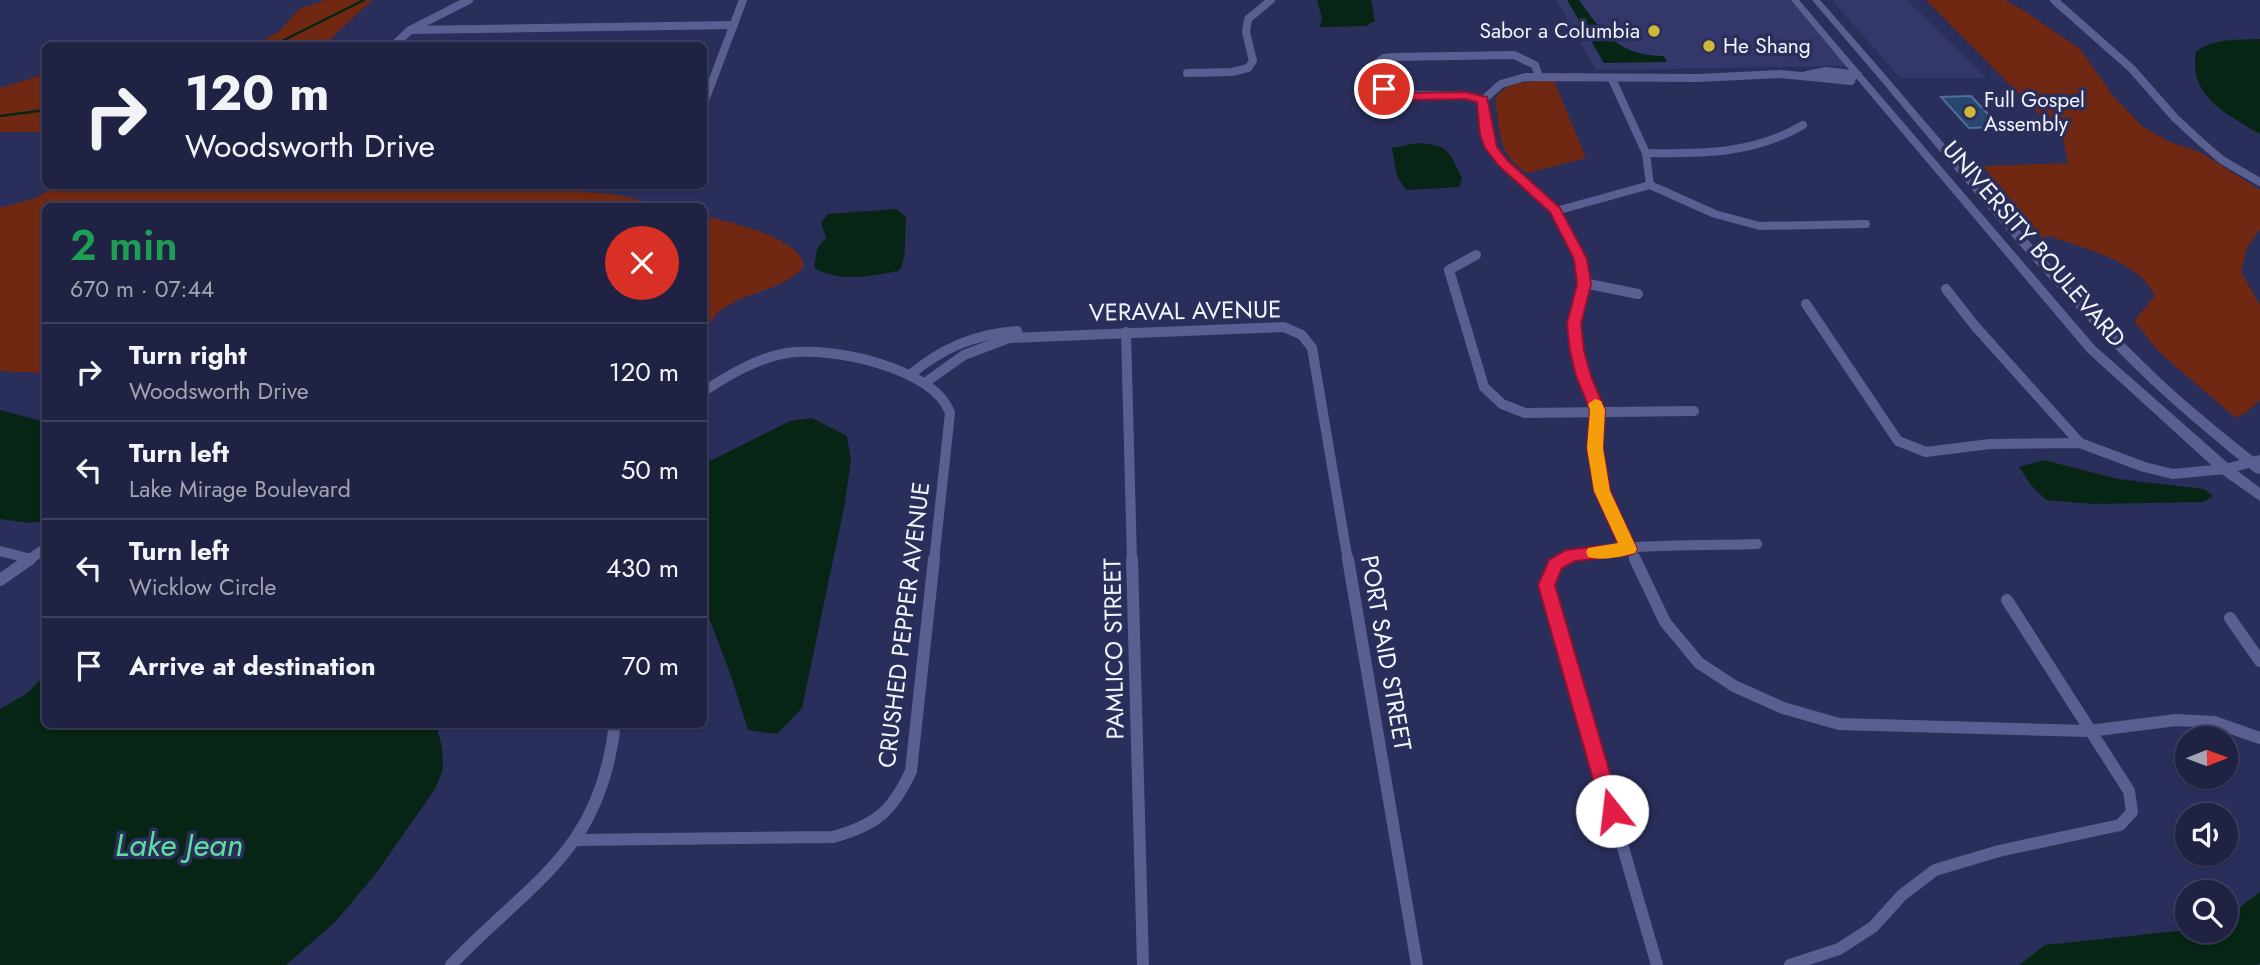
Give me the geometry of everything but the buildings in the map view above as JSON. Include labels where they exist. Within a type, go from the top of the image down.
[{"type":"main road","name":"UNIVERSITY BOULEVARD","points":[[1880,73],[2080,305],[2159,382],[2257,464]]},
{"type":"main road","name":"UNIVERSITY BOULEVARD","points":[[1856,75],[2091,349],[2225,469],[2260,496]]},
{"type":"street","points":[[397,42],[410,30],[469,0]]},
{"type":"street","points":[[708,80],[743,0]]},
{"type":"street","points":[[1187,73],[1232,72],[1248,68],[1253,61],[1245,33],[1246,22],[1251,13],[1271,0]]},
{"type":"street","name":"UNIVERSITY BOULEVARD","points":[[1794,0],[1856,75]]},
{"type":"street","name":"UNIVERSITY BOULEVARD","points":[[1816,0],[1880,73]]},
{"type":"street","points":[[2054,0],[2132,69],[2175,118],[2201,142],[2222,160],[2260,182]]},
{"type":"street","points":[[410,30],[734,25]]},
{"type":"street","points":[[1483,100],[1465,96],[1394,94],[1384,89],[1374,65],[1384,58],[1514,55],[1535,65],[1539,76]]},
{"type":"street","points":[[1856,75],[1851,81],[1820,80],[1807,75],[1612,79],[1539,76],[1506,80],[1492,88],[1483,100],[1486,134],[1491,148],[1503,164],[1556,211],[1581,259],[1584,284],[1574,324],[1577,351],[1598,410],[1595,448],[1602,491],[1665,622],[1699,663],[1734,686],[1783,708],[1839,724],[2089,731],[2176,720],[2214,722],[2260,738]]},
{"type":"street","points":[[1612,79],[1646,153],[1650,184]]},
{"type":"street","points":[[1646,153],[1711,154],[1740,151],[1784,139],[1803,125]]},
{"type":"street","points":[[1556,211],[1650,184],[1714,214],[1760,226],[1866,224]]},
{"type":"street","points":[[1476,255],[1449,270],[1484,387],[1493,400],[1504,407],[1525,413],[1598,410],[1694,411]]},
{"type":"street","points":[[1584,284],[1638,294]]},
{"type":"street","points":[[1946,289],[1975,326],[2080,443]]},
{"type":"street","points":[[1806,304],[1898,441],[1926,452],[1990,444],[2080,443],[2144,467],[2174,474],[2257,464]]},
{"type":"street","name":"VERAVAL AVENUE","points":[[926,382],[953,360],[980,346],[1009,338],[1051,334],[1284,327],[1302,335],[1312,348]]},
{"type":"street","name":"VERAVAL AVENUE","points":[[909,375],[931,356],[956,342],[986,332],[1051,334]]},
{"type":"street","name":"PAMLICO STREET","points":[[1126,332],[1143,965]]},
{"type":"street","name":"PORT SAID STREET","points":[[1312,348],[1417,965]]},
{"type":"street","points":[[707,389],[733,372],[789,353],[820,352],[844,355],[926,382]]},
{"type":"street","name":"CRUSHED PEPPER AVENUE","points":[[576,840],[833,837],[860,830],[881,817],[899,800],[911,771],[950,412],[946,401],[926,382]]},
{"type":"street","points":[[1657,965],[1547,585],[1555,564],[1572,555],[1629,549],[1757,544]]},
{"type":"street","points":[[0,551],[31,559]]},
{"type":"street","points":[[0,590],[3,577],[42,551]]},
{"type":"street","points":[[1790,965],[1839,949],[1873,927],[1902,895],[1935,870],[1999,850],[2120,825],[2132,812],[2129,791],[2007,600]]},
{"type":"street","points":[[2230,618],[2260,661]]},
{"type":"street","points":[[451,965],[576,840],[602,792],[612,757],[615,728]]},
{"type":"shaded area","points":[[326,0],[372,0],[327,42],[260,42],[280,31],[299,9]]},
{"type":"shaded area","points":[[1556,0],[1795,0],[1849,66],[1596,70]]},
{"type":"shaded area","points":[[1832,0],[1907,0],[1986,78],[1900,78]]},
{"type":"shaded area","points":[[1926,0],[2005,0],[2023,10],[2080,49],[2114,97],[2142,126],[2170,142],[2200,152],[2260,190],[2260,229],[2247,248],[2241,272],[2260,305],[2260,400],[2248,411],[2236,418],[2159,352],[2134,321],[2155,296],[2136,273],[2095,252],[2051,236],[2042,238],[1983,166],[2068,163],[2063,139]]},
{"type":"shaded area","points":[[42,75],[42,134],[0,132],[0,88]]},
{"type":"shaded area","points":[[1554,81],[1586,158],[1528,173],[1513,161],[1504,147],[1499,131],[1496,100],[1501,92],[1510,86]]},
{"type":"shaded area","points":[[50,189],[558,189],[619,195],[652,203],[42,203],[42,373],[0,371],[0,208],[36,198]]},
{"type":"shaded area","points":[[707,217],[762,232],[791,247],[800,256],[804,267],[795,275],[731,304],[714,317],[707,327]]},
{"type":"water","points":[[1317,0],[1371,0],[1375,21],[1366,26],[1320,27],[1322,18]]},
{"type":"water","points":[[1567,0],[1579,0],[1614,41],[1636,52],[1664,56],[1667,62],[1604,63]]},
{"type":"water","points":[[2260,39],[2260,134],[2213,102],[2198,81],[2195,68],[2196,52],[2202,47],[2226,41]]},
{"type":"water","points":[[1418,143],[1447,151],[1462,178],[1459,187],[1406,190],[1397,176],[1392,148]]},
{"type":"water","points":[[896,209],[906,217],[905,253],[899,271],[845,277],[814,268],[817,249],[826,238],[821,223],[828,214]]},
{"type":"water","points":[[0,410],[42,421],[42,521],[30,523],[0,519]]},
{"type":"water","points":[[812,418],[847,436],[851,461],[844,508],[802,708],[777,734],[748,730],[707,613],[707,462],[790,421]]},
{"type":"water","points":[[2044,460],[2118,479],[2204,489],[2213,496],[2203,502],[2093,504],[2046,500],[2019,467]]},
{"type":"water","name":"Lake Jean","points":[[42,678],[42,728],[437,728],[442,747],[443,769],[435,789],[374,876],[336,921],[286,965],[0,965],[0,709],[26,694]]},
{"type":"water","points":[[2260,892],[2260,963],[2257,965],[2019,965],[2045,945],[2175,931],[2175,943],[2238,943],[2238,909]]},
{"type":"waterway","points":[[280,42],[364,0]]},
{"type":"waterway","points":[[0,116],[42,111]]},
{"type":"slow traffic","points":[[1594,552],[1629,549],[1602,491],[1595,448],[1598,410],[1595,404]]},
{"type":"place","name":"Sabor a Columbia","points":[[1654,31]]},
{"type":"place","name":"He Shang","points":[[1709,46]]},
{"type":"place","name":"Full Gospel Assembly","points":[[1970,112]]},
{"type":"route","points":[[1384,89],[1406,96],[1465,96],[1483,100],[1486,134],[1491,148],[1503,164],[1556,211],[1581,259],[1584,284],[1574,324],[1577,351],[1598,410],[1595,448],[1602,491],[1629,549],[1572,555],[1555,564],[1547,585],[1551,607],[1612,811]]}]
